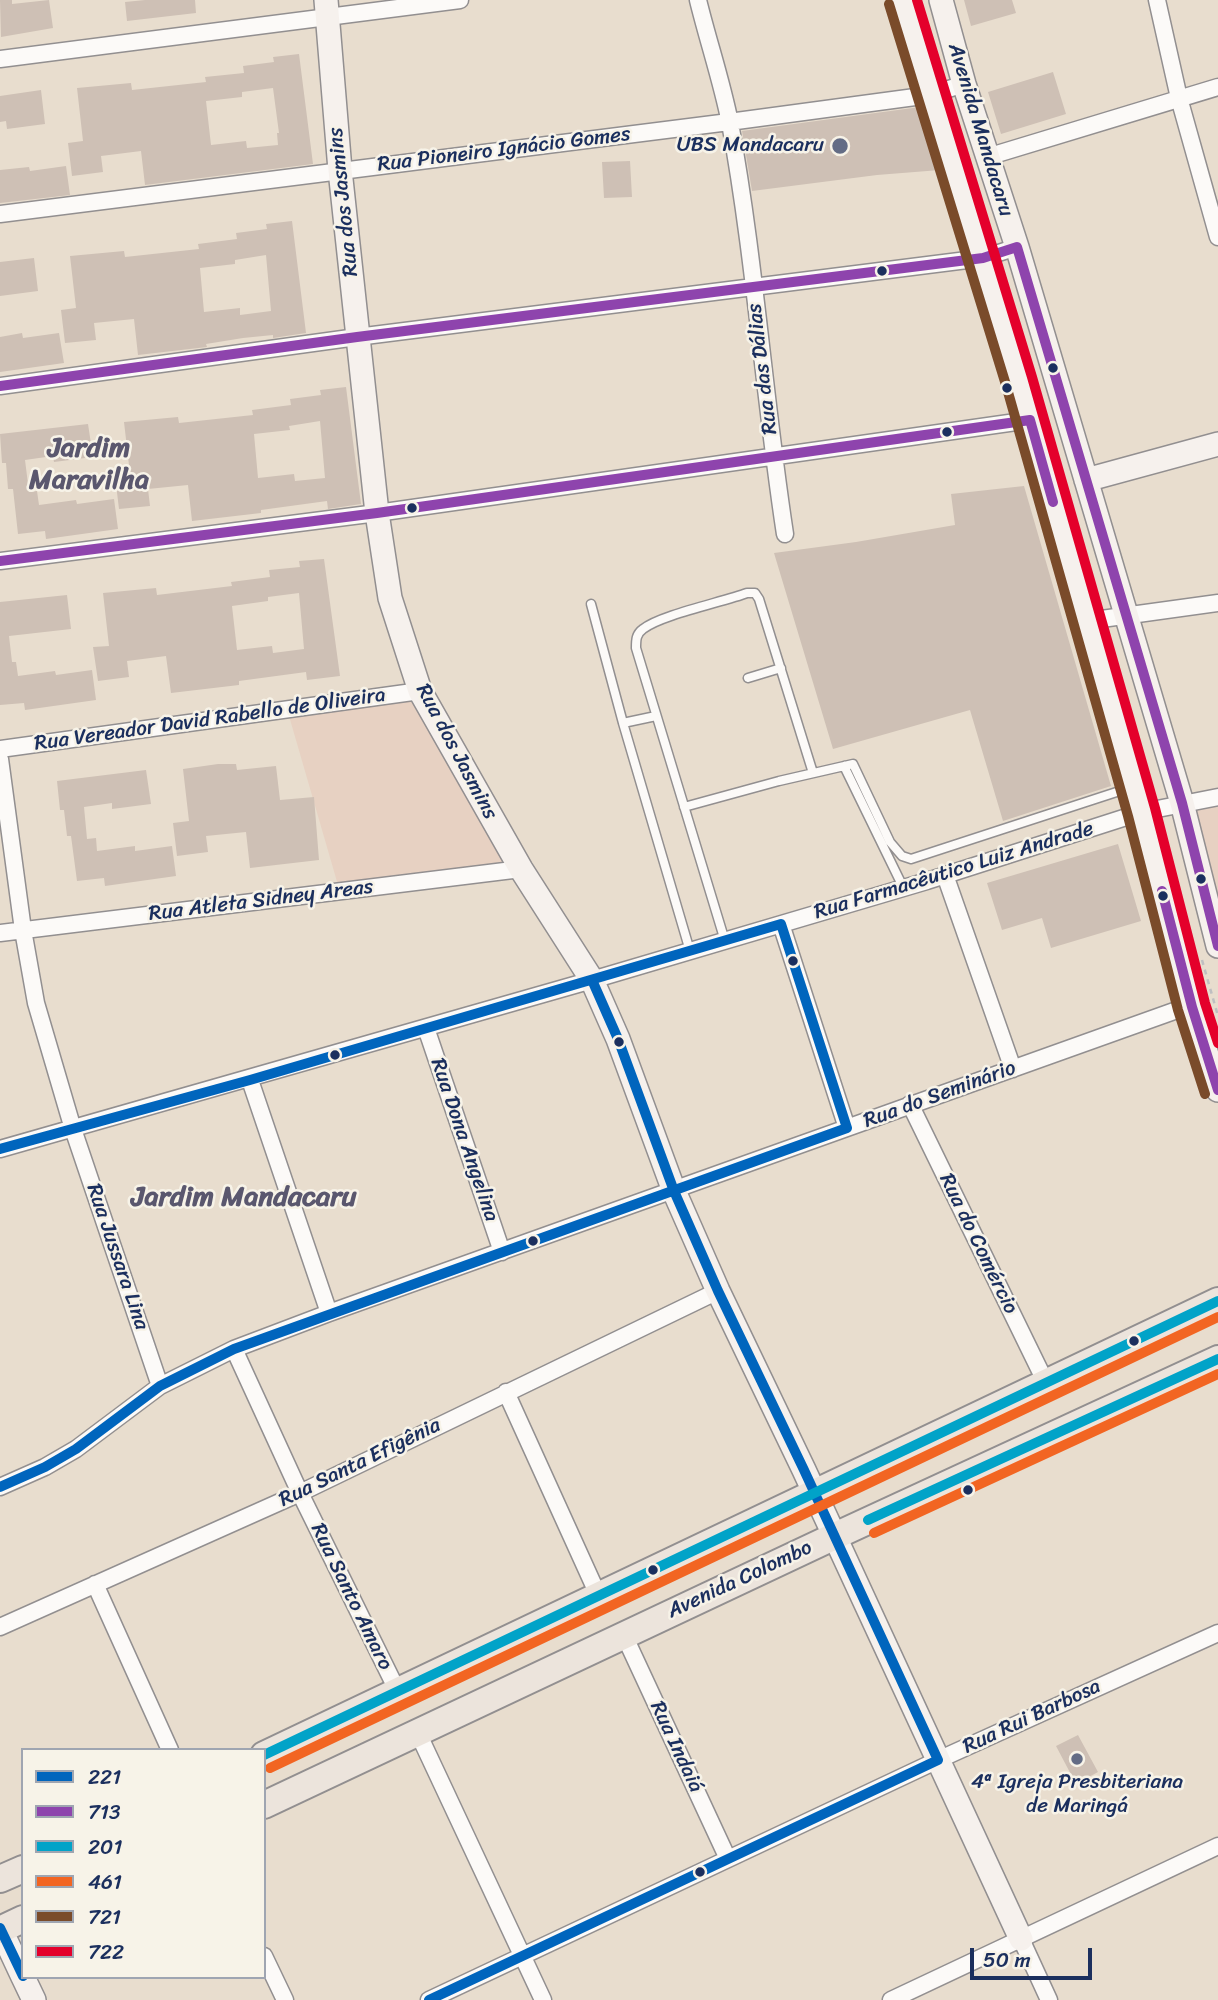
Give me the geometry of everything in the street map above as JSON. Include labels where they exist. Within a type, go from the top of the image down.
[{"type":"main road","points":[[266,1754],[1218,1301]]},
{"type":"main road","name":"Avenida Colombo","points":[[266,1804],[1218,1359]]},
{"type":"main road","points":[[291,1742],[311,1783]]},
{"type":"main road","points":[[0,1880],[21,1870]]},
{"type":"main road","points":[[0,1929],[21,1920]]},
{"type":"street","points":[[0,59],[326,8],[460,0]]},
{"type":"street","name":"Rua das Dálias","points":[[698,0],[729,122],[754,287],[773,456],[785,534]]},
{"type":"street","name":"Avenida Mandacaru","points":[[902,0],[983,258],[1142,812],[1202,1001],[1218,1090]]},
{"type":"street","name":"Avenida Mandacaru","points":[[941,0],[964,84],[1017,247],[1182,803],[1218,946]]},
{"type":"street","points":[[1157,0],[1180,98],[1218,237]]},
{"type":"street","name":"Rua dos Jasmins","points":[[326,8],[340,170],[377,513],[390,598],[420,691],[521,869],[592,980],[618,1039],[674,1191],[718,1292],[835,1536],[1021,1939]]},
{"type":"street","name":"Rua Pioneiro Ignácio Gomes","points":[[0,214],[930,95],[964,84]]},
{"type":"street","points":[[988,157],[1218,87]]},
{"type":"street","points":[[0,386],[358,337],[983,258],[1017,247]]},
{"type":"street","points":[[0,561],[377,513],[1030,421]]},
{"type":"street","points":[[1086,480],[1218,444]]},
{"type":"street","points":[[1087,621],[1218,603]]},
{"type":"street","name":"Rua Vereador David Rabello de Oliveira","points":[[0,749],[420,691]]},
{"type":"street","name":"Rua Jussara Lina","points":[[0,759],[23,930],[36,1003],[73,1129],[160,1385]]},
{"type":"street","name":"Rua Farmacêutico Luiz Andrade","points":[[0,1149],[250,1080],[725,941],[1142,812],[1218,797]]},
{"type":"street","name":"Rua Atleta Sidney Areas","points":[[0,933],[521,869]]},
{"type":"street","points":[[945,875],[1013,1069]]},
{"type":"street","points":[[781,924],[847,1128]]},
{"type":"street","name":"Rua do Seminário","points":[[0,1487],[45,1467],[76,1449],[160,1385],[234,1349],[1202,1001]]},
{"type":"street","name":"Rua Dona Angelina","points":[[426,1028],[502,1252]]},
{"type":"street","points":[[250,1080],[329,1313]]},
{"type":"street","name":"Rua do Comércio","points":[[911,1104],[1046,1383]]},
{"type":"street","name":"Rua Santa Efigênia","points":[[0,1628],[300,1493],[718,1292]]},
{"type":"street","name":"Rua Santo Amaro","points":[[234,1349],[300,1493],[398,1692]]},
{"type":"street","points":[[506,1392],[599,1597]]},
{"type":"street","points":[[95,1584],[169,1748]]},
{"type":"street","name":"Rua Rui Barbosa","points":[[429,2000],[938,1760],[1218,1633]]},
{"type":"street","name":"Rua Indaiá","points":[[624,1636],[728,1859]]},
{"type":"street","points":[[418,1733],[543,2000]]},
{"type":"street","points":[[891,2000],[1218,1846]]},
{"type":"street","points":[[0,1929],[21,1973]]},
{"type":"street","points":[[1021,1939],[1049,2000]]},
{"type":"street","points":[[266,1960],[285,2000]]},
{"type":"street","points":[[24,1979],[34,2000]]},
{"type":"lane","points":[[725,941],[636,648],[636,637],[644,628],[660,620],[747,593],[755,593],[813,773]]},
{"type":"lane","points":[[591,604],[690,951]]},
{"type":"lane","points":[[748,678],[781,668]]},
{"type":"lane","points":[[623,723],[656,716]]},
{"type":"lane","points":[[684,807],[853,764],[890,842],[902,856],[911,859],[1135,786]]},
{"type":"lane","points":[[844,766],[903,887]]},
{"type":"path","points":[[1202,1001],[1218,1016]]},
{"type":"shaded area","points":[[420,691],[521,869],[340,892],[287,709]]},
{"type":"shaded area","points":[[1218,797],[1218,946],[1182,803]]},
{"type":"building","points":[[0,0],[12,0],[12,4],[49,0],[53,28],[1,37]]},
{"type":"building","points":[[195,0],[196,13],[127,21],[125,2]]},
{"type":"building","points":[[964,0],[1012,0],[1016,13],[971,26]]},
{"type":"building","points":[[299,54],[313,164],[145,185],[141,151],[101,156],[103,172],[72,176],[68,143],[83,141],[77,88],[131,83],[132,90],[206,82],[205,77],[244,73],[243,66],[274,62],[273,57]],"holes":[[[273,88],[278,145],[247,148],[246,141],[211,145],[206,101],[242,97],[242,92]]]},
{"type":"building","points":[[1053,72],[1066,114],[1001,134],[988,92]]},
{"type":"building","points":[[41,90],[45,124],[7,129],[6,121],[0,122],[0,96]]},
{"type":"building","name":"UBS Mandacaru","points":[[920,107],[940,170],[752,191],[742,131]]},
{"type":"building","points":[[630,161],[632,197],[604,198],[602,162]]},
{"type":"building","points":[[66,166],[70,195],[0,203],[0,170],[29,167],[30,171]]},
{"type":"building","points":[[292,221],[306,333],[273,338],[273,335],[243,338],[206,344],[207,347],[138,355],[134,319],[94,323],[96,340],[65,343],[61,310],[76,308],[70,256],[124,251],[125,257],[199,249],[198,244],[237,239],[236,233],[267,229],[266,224]],"holes":[[[266,255],[271,311],[240,315],[240,308],[204,312],[200,268],[235,264],[235,260]]]},
{"type":"building","points":[[34,258],[38,291],[0,296],[0,262]]},
{"type":"building","points":[[22,333],[23,338],[59,333],[64,363],[0,372],[0,337]]},
{"type":"building","points":[[346,387],[361,504],[328,509],[327,501],[261,510],[261,513],[192,521],[188,485],[148,489],[150,506],[119,509],[115,476],[130,474],[124,422],[178,417],[179,423],[253,415],[252,410],[291,405],[290,399],[321,395],[320,390]],"holes":[[[320,421],[325,478],[295,481],[294,474],[258,478],[254,434],[290,430],[289,426]]]},
{"type":"building","points":[[88,424],[93,457],[54,462],[53,456],[25,460],[29,492],[37,491],[39,505],[114,499],[118,529],[46,539],[45,531],[18,534],[13,489],[8,489],[6,463],[2,463],[0,434]]},
{"type":"building","points":[[1024,486],[1111,786],[1003,821],[970,710],[833,749],[774,553],[955,525],[951,494]]},
{"type":"building","points":[[324,559],[340,676],[307,680],[306,672],[239,681],[239,685],[171,693],[166,656],[127,661],[129,677],[98,681],[93,647],[109,646],[103,593],[156,588],[157,595],[232,586],[231,582],[270,577],[269,570],[300,567],[299,561]],"holes":[[[299,593],[304,649],[273,653],[272,646],[237,650],[232,606]]]},
{"type":"building","points":[[67,595],[71,629],[9,636],[12,662],[16,662],[18,676],[92,670],[96,700],[25,710],[24,703],[0,705],[0,602]]},
{"type":"building","points":[[236,764],[237,770],[276,766],[280,800],[314,797],[319,860],[250,868],[246,832],[206,836],[208,852],[177,856],[173,823],[189,821],[183,769]]},
{"type":"building","points":[[146,770],[151,804],[112,809],[112,803],[84,807],[87,839],[96,838],[97,851],[135,846],[135,851],[172,846],[176,876],[105,886],[104,878],[77,881],[71,836],[67,836],[64,810],[60,810],[57,781]]},
{"type":"building","points":[[1118,844],[1141,921],[1051,948],[1042,918],[1002,930],[987,883]]},
{"type":"building","name":"4ª Igreja Presbiteriana de Maringá","points":[[1078,1735],[1098,1772],[1076,1784],[1056,1746]]},
{"type":"transit line","name":"722","points":[[917,0],[1032,377],[1155,808],[1205,1003],[1218,1043]]},
{"type":"transit line","name":"721","points":[[889,4],[1006,385],[1128,816],[1178,1010],[1205,1094]]},
{"type":"transit line","name":"713","points":[[0,386],[357,337],[983,258],[1017,247],[1182,803],[1218,946]]},
{"type":"transit line","name":"713","points":[[0,561],[377,513],[1030,420],[1053,502]]},
{"type":"transit line","name":"713","points":[[1162,891],[1192,1007],[1218,1090]]},
{"type":"transit line","name":"221","points":[[0,1149],[250,1080],[781,924],[847,1128],[234,1349],[160,1386],[76,1449],[45,1467],[0,1487]]},
{"type":"transit line","name":"221","points":[[429,2000],[938,1760],[718,1291],[674,1191],[618,1039],[592,980]]},
{"type":"transit line","name":"201","points":[[266,1754],[1218,1301]]},
{"type":"transit line","name":"461","points":[[270,1768],[1218,1317]]},
{"type":"transit line","name":"201","points":[[868,1520],[1218,1359]]},
{"type":"transit line","name":"461","points":[[874,1533],[1218,1374]]},
{"type":"transit line","name":"221","points":[[0,1928],[21,1972]]},
{"type":"place","name":"UBS Mandacaru","points":[[840,146]]},
{"type":"place","name":"4ª Igreja Presbiteriana de Maringá","points":[[1077,1759]]},
{"type":"district","name":"Jardim Maravilha","points":[[89,465]]},
{"type":"district","name":"Jardim Mandacaru","points":[[244,1198]]}]
